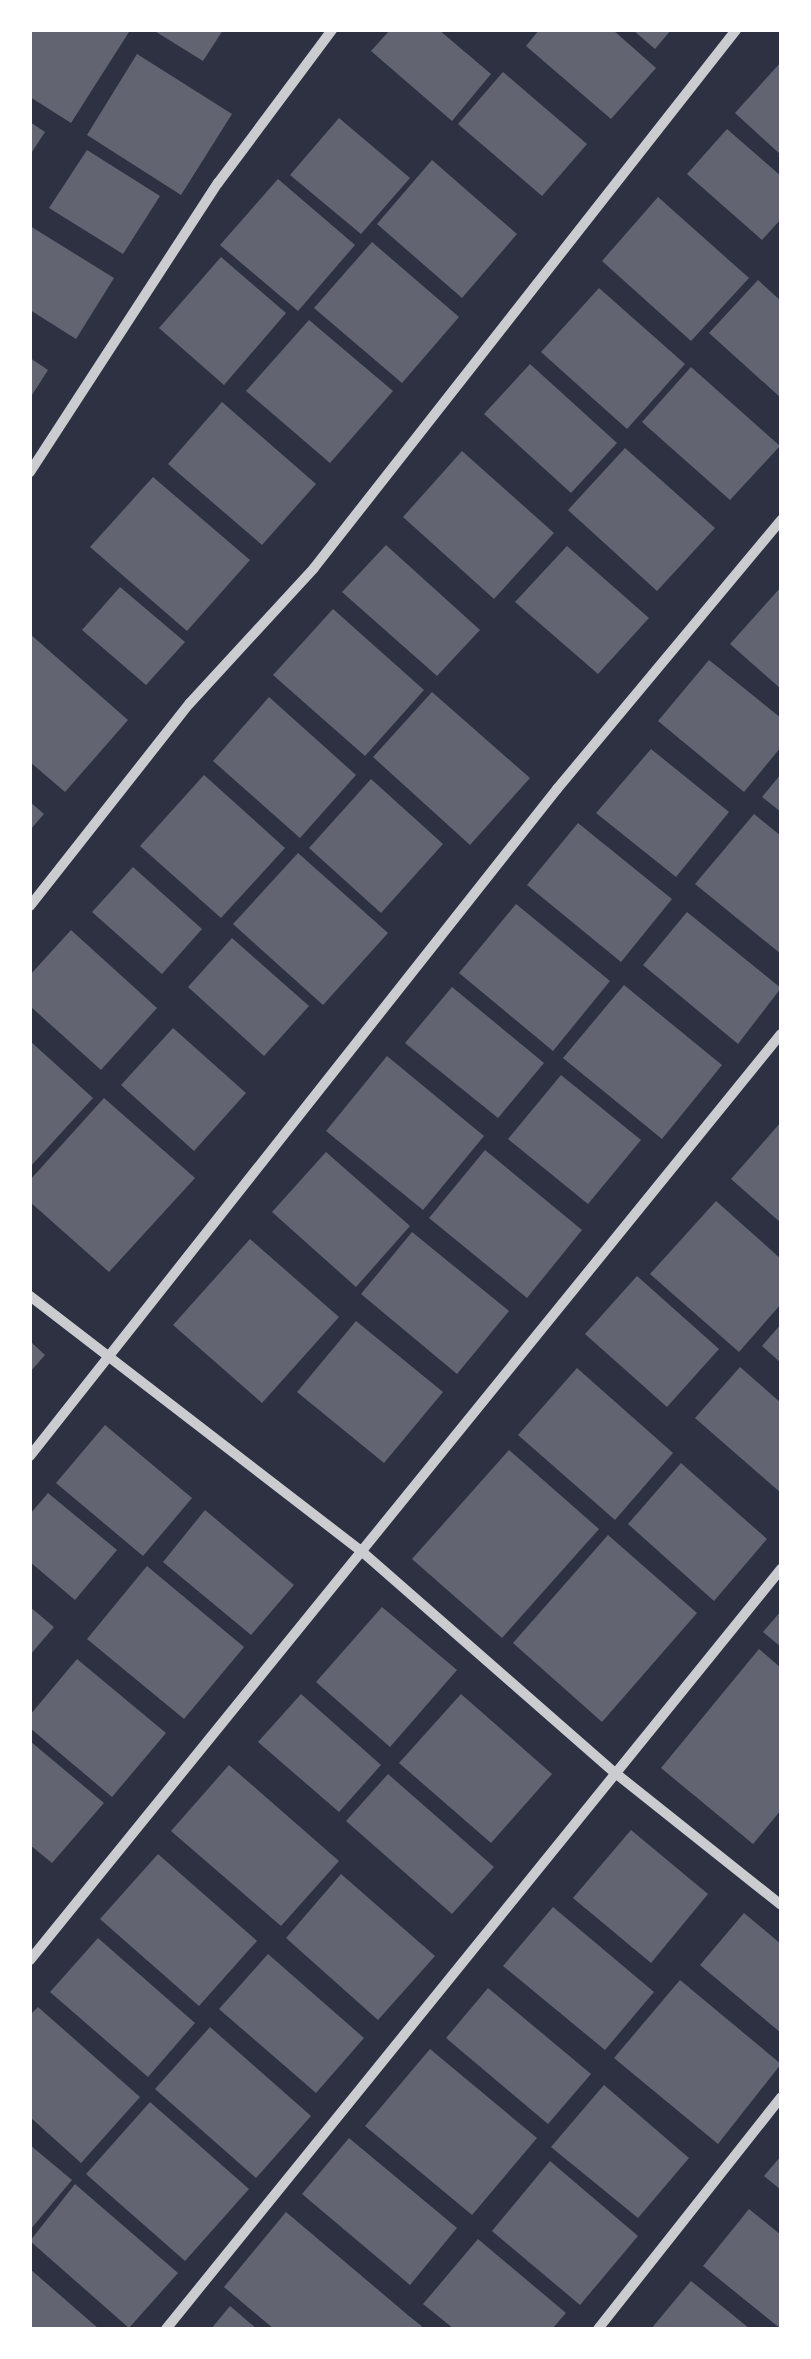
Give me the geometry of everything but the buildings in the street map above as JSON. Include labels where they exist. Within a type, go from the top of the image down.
[{"type":"street","points":[[30,472],[218,183],[332,30]]},
{"type":"street","points":[[30,906],[190,703],[314,568],[736,30]]},
{"type":"street","points":[[30,1456],[507,851],[781,520]]},
{"type":"street","points":[[30,1960],[360,1548],[781,1034]]},
{"type":"street","points":[[30,1296],[360,1548],[614,1772],[781,1904]]},
{"type":"street","points":[[166,2329],[781,1570]]},
{"type":"street","points":[[598,2329],[781,2097]]}]
